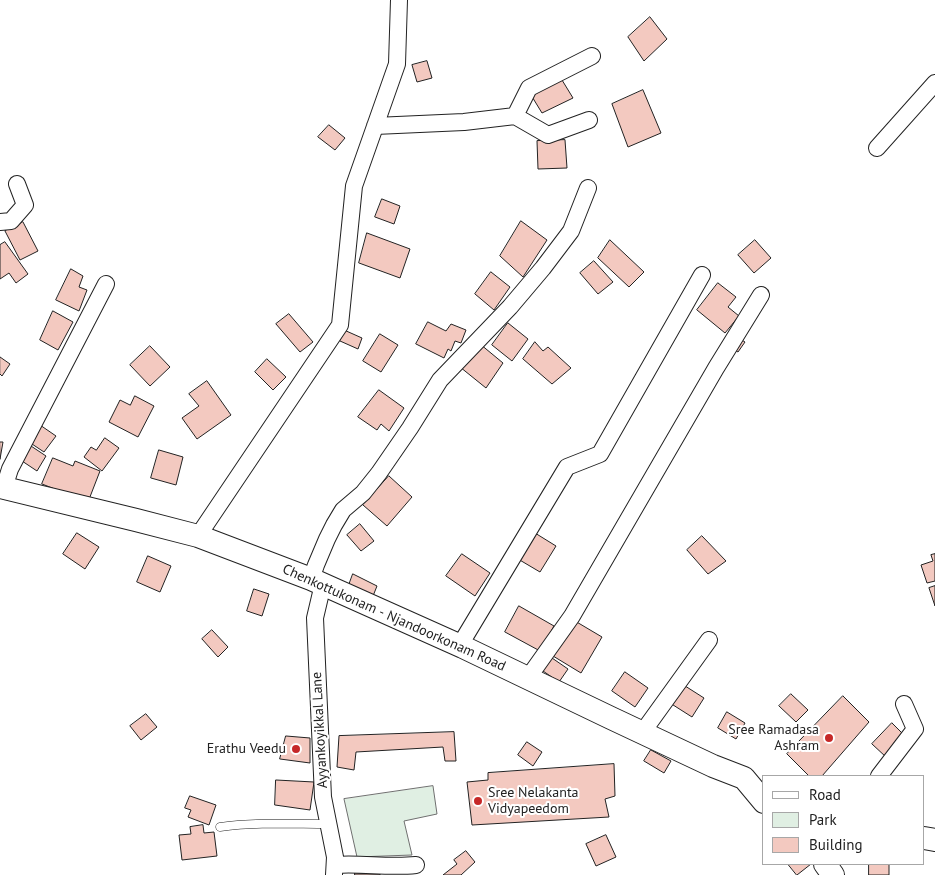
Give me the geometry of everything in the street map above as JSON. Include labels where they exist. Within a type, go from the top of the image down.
[{"type":"main road","name":"Chenkottukonam - Njandoorkonam Road","points":[[2,488],[198,536],[317,582],[460,645],[713,766],[754,778],[762,797]]},
{"type":"main road","points":[[826,865],[834,875]]},
{"type":"street","points":[[198,536],[340,325],[354,186],[397,64],[399,0]]},
{"type":"street","points":[[515,116],[529,88],[592,56]]},
{"type":"street","points":[[877,148],[935,83]]},
{"type":"street","points":[[375,126],[464,122],[515,116],[548,135],[589,120]]},
{"type":"street","points":[[0,222],[11,220],[24,205],[17,184]]},
{"type":"street","name":"Ayyankoyikkal Lane","points":[[335,870],[335,857],[323,797],[315,618],[316,564],[334,525],[344,510],[363,493],[379,473],[440,380],[510,307],[544,268],[571,231],[588,188]]},
{"type":"street","points":[[460,645],[567,466],[600,454],[702,275]]},
{"type":"street","points":[[2,488],[10,469],[106,284]]},
{"type":"street","points":[[528,678],[572,616],[716,368],[761,295]]},
{"type":"street","points":[[642,733],[709,640]]},
{"type":"street","points":[[880,775],[915,728],[904,704]]},
{"type":"street","points":[[335,870],[349,864],[400,867],[416,865]]},
{"type":"lane","points":[[220,828],[241,824],[328,824]]},
{"type":"green space","points":[[433,786],[437,814],[404,821],[412,855],[357,857],[344,799]]},
{"type":"building","points":[[650,17],[667,39],[644,61],[628,37]]},
{"type":"building","points":[[427,61],[432,78],[417,82],[412,65]]},
{"type":"building","points":[[562,80],[573,98],[542,113],[531,95]]},
{"type":"building","points":[[643,90],[661,133],[628,147],[612,104]]},
{"type":"building","points":[[329,125],[345,138],[335,150],[318,137]]},
{"type":"building","points":[[565,140],[567,168],[538,169],[537,141]]},
{"type":"building","points":[[382,199],[400,206],[394,224],[375,217]]},
{"type":"building","points":[[521,221],[547,240],[523,277],[500,256]]},
{"type":"building","points":[[23,222],[38,251],[20,260],[5,231]]},
{"type":"building","points":[[367,233],[410,249],[400,278],[359,263]]},
{"type":"building","points":[[610,240],[644,272],[629,287],[598,258]]},
{"type":"building","points":[[755,240],[771,258],[754,273],[738,255]]},
{"type":"building","points":[[5,242],[28,274],[16,283],[9,273],[0,279],[0,245]]},
{"type":"building","points":[[594,261],[613,282],[598,294],[580,273]]},
{"type":"building","points":[[71,269],[83,276],[79,287],[87,290],[79,311],[56,300]]},
{"type":"building","points":[[491,272],[510,287],[494,310],[475,294]]},
{"type":"building","points":[[718,283],[736,297],[728,307],[739,316],[725,333],[697,310]]},
{"type":"building","points":[[53,311],[73,322],[58,350],[40,340]]},
{"type":"building","points":[[289,314],[313,342],[300,352],[276,324]]},
{"type":"building","points":[[428,322],[446,331],[451,324],[466,330],[461,343],[455,341],[451,351],[448,349],[444,358],[416,344]]},
{"type":"building","points":[[508,323],[528,339],[512,361],[492,345]]},
{"type":"building","points":[[344,330],[362,338],[358,349],[340,341]]},
{"type":"building","points":[[380,334],[398,345],[381,372],[363,361]]},
{"type":"building","points":[[737,337],[745,342],[738,352],[730,347]]},
{"type":"building","points":[[535,342],[543,351],[548,347],[571,368],[552,384],[523,359]]},
{"type":"building","points":[[480,344],[503,363],[486,388],[460,367]]},
{"type":"building","points":[[150,346],[170,367],[150,386],[130,365]]},
{"type":"building","points":[[0,357],[10,364],[2,376],[0,374]]},
{"type":"building","points":[[267,359],[286,377],[273,390],[255,372]]},
{"type":"building","points":[[207,381],[231,415],[197,439],[182,418],[199,406],[189,394]]},
{"type":"building","points":[[379,390],[404,408],[389,431],[381,424],[377,430],[358,417]]},
{"type":"building","points":[[135,396],[154,406],[138,437],[109,422],[120,400],[130,405]]},
{"type":"building","points":[[40,425],[56,436],[44,452],[29,442]]},
{"type":"building","points":[[105,438],[119,448],[102,471],[84,457],[91,447],[96,450]]},
{"type":"building","points":[[0,442],[3,442],[0,459]]},
{"type":"building","points":[[28,444],[46,456],[37,471],[19,459]]},
{"type":"building","points":[[159,450],[183,457],[176,485],[151,478]]},
{"type":"building","points":[[53,458],[73,466],[75,461],[100,471],[88,502],[42,484]]},
{"type":"building","points":[[389,476],[412,497],[387,526],[363,505]]},
{"type":"building","points":[[360,524],[374,541],[361,551],[347,535]]},
{"type":"building","points":[[77,533],[99,547],[85,569],[63,554]]},
{"type":"building","points":[[535,533],[556,546],[540,572],[518,559]]},
{"type":"building","points":[[702,536],[726,561],[708,574],[687,550]]},
{"type":"building","points":[[462,554],[490,573],[475,596],[446,576]]},
{"type":"building","points":[[935,554],[935,581],[927,583],[921,565],[933,561],[931,555]]},
{"type":"building","points":[[148,556],[171,566],[160,592],[137,582]]},
{"type":"building","points":[[353,574],[377,586],[373,596],[349,585]]},
{"type":"building","points":[[935,586],[935,606],[929,588]]},
{"type":"building","points":[[254,589],[269,594],[262,616],[247,611]]},
{"type":"building","points":[[519,606],[554,626],[540,651],[505,632]]},
{"type":"building","points":[[575,621],[602,637],[581,673],[553,656]]},
{"type":"building","points":[[212,630],[228,647],[218,657],[202,639]]},
{"type":"building","points":[[552,658],[568,669],[559,682],[543,671]]},
{"type":"building","points":[[625,672],[648,688],[635,707],[612,691]]},
{"type":"building","points":[[682,684],[704,698],[692,717],[670,703]]},
{"type":"building","points":[[791,694],[808,710],[796,722],[779,706]]},
{"type":"building","name":"Sree Ramadasa Ashram","points":[[843,696],[869,722],[823,775],[808,775],[787,754]]},
{"type":"building","points":[[727,712],[745,723],[736,739],[718,728]]},
{"type":"building","points":[[146,714],[157,727],[141,740],[130,726]]},
{"type":"building","points":[[892,723],[906,737],[886,757],[872,744]]},
{"type":"building","points":[[454,732],[456,761],[445,761],[443,747],[356,752],[354,770],[337,767],[339,736]]},
{"type":"building","name":"Erathu Veedu","points":[[286,736],[310,738],[310,763],[280,759]]},
{"type":"building","points":[[527,742],[542,752],[533,766],[518,755]]},
{"type":"building","points":[[651,750],[671,761],[664,773],[644,761]]},
{"type":"building","points":[[614,764],[615,796],[605,799],[609,817],[472,825],[467,782],[488,780],[488,773]]},
{"type":"building","points":[[276,780],[314,782],[310,810],[275,805]]},
{"type":"building","points":[[190,796],[216,805],[209,825],[188,817],[191,810],[185,808]]},
{"type":"building","points":[[203,825],[204,833],[214,832],[217,856],[182,860],[179,835],[191,834],[190,827]]},
{"type":"building","points":[[606,835],[616,857],[596,866],[586,844]]},
{"type":"building","points":[[466,851],[475,862],[461,875],[443,875],[457,864],[454,860]]},
{"type":"building","points":[[789,865],[810,865],[797,875]]},
{"type":"building","points":[[869,865],[889,865],[889,875],[869,875]]},
{"type":"building","points":[[355,873],[380,874],[380,875],[355,875]]},
{"type":"place","name":"Sree Ramadasa Ashram","points":[[829,738]]},
{"type":"place","name":"Erathu Veedu","points":[[296,749]]},
{"type":"place","name":"Sree Nelakanta Vidyapeedom","points":[[478,801]]}]
